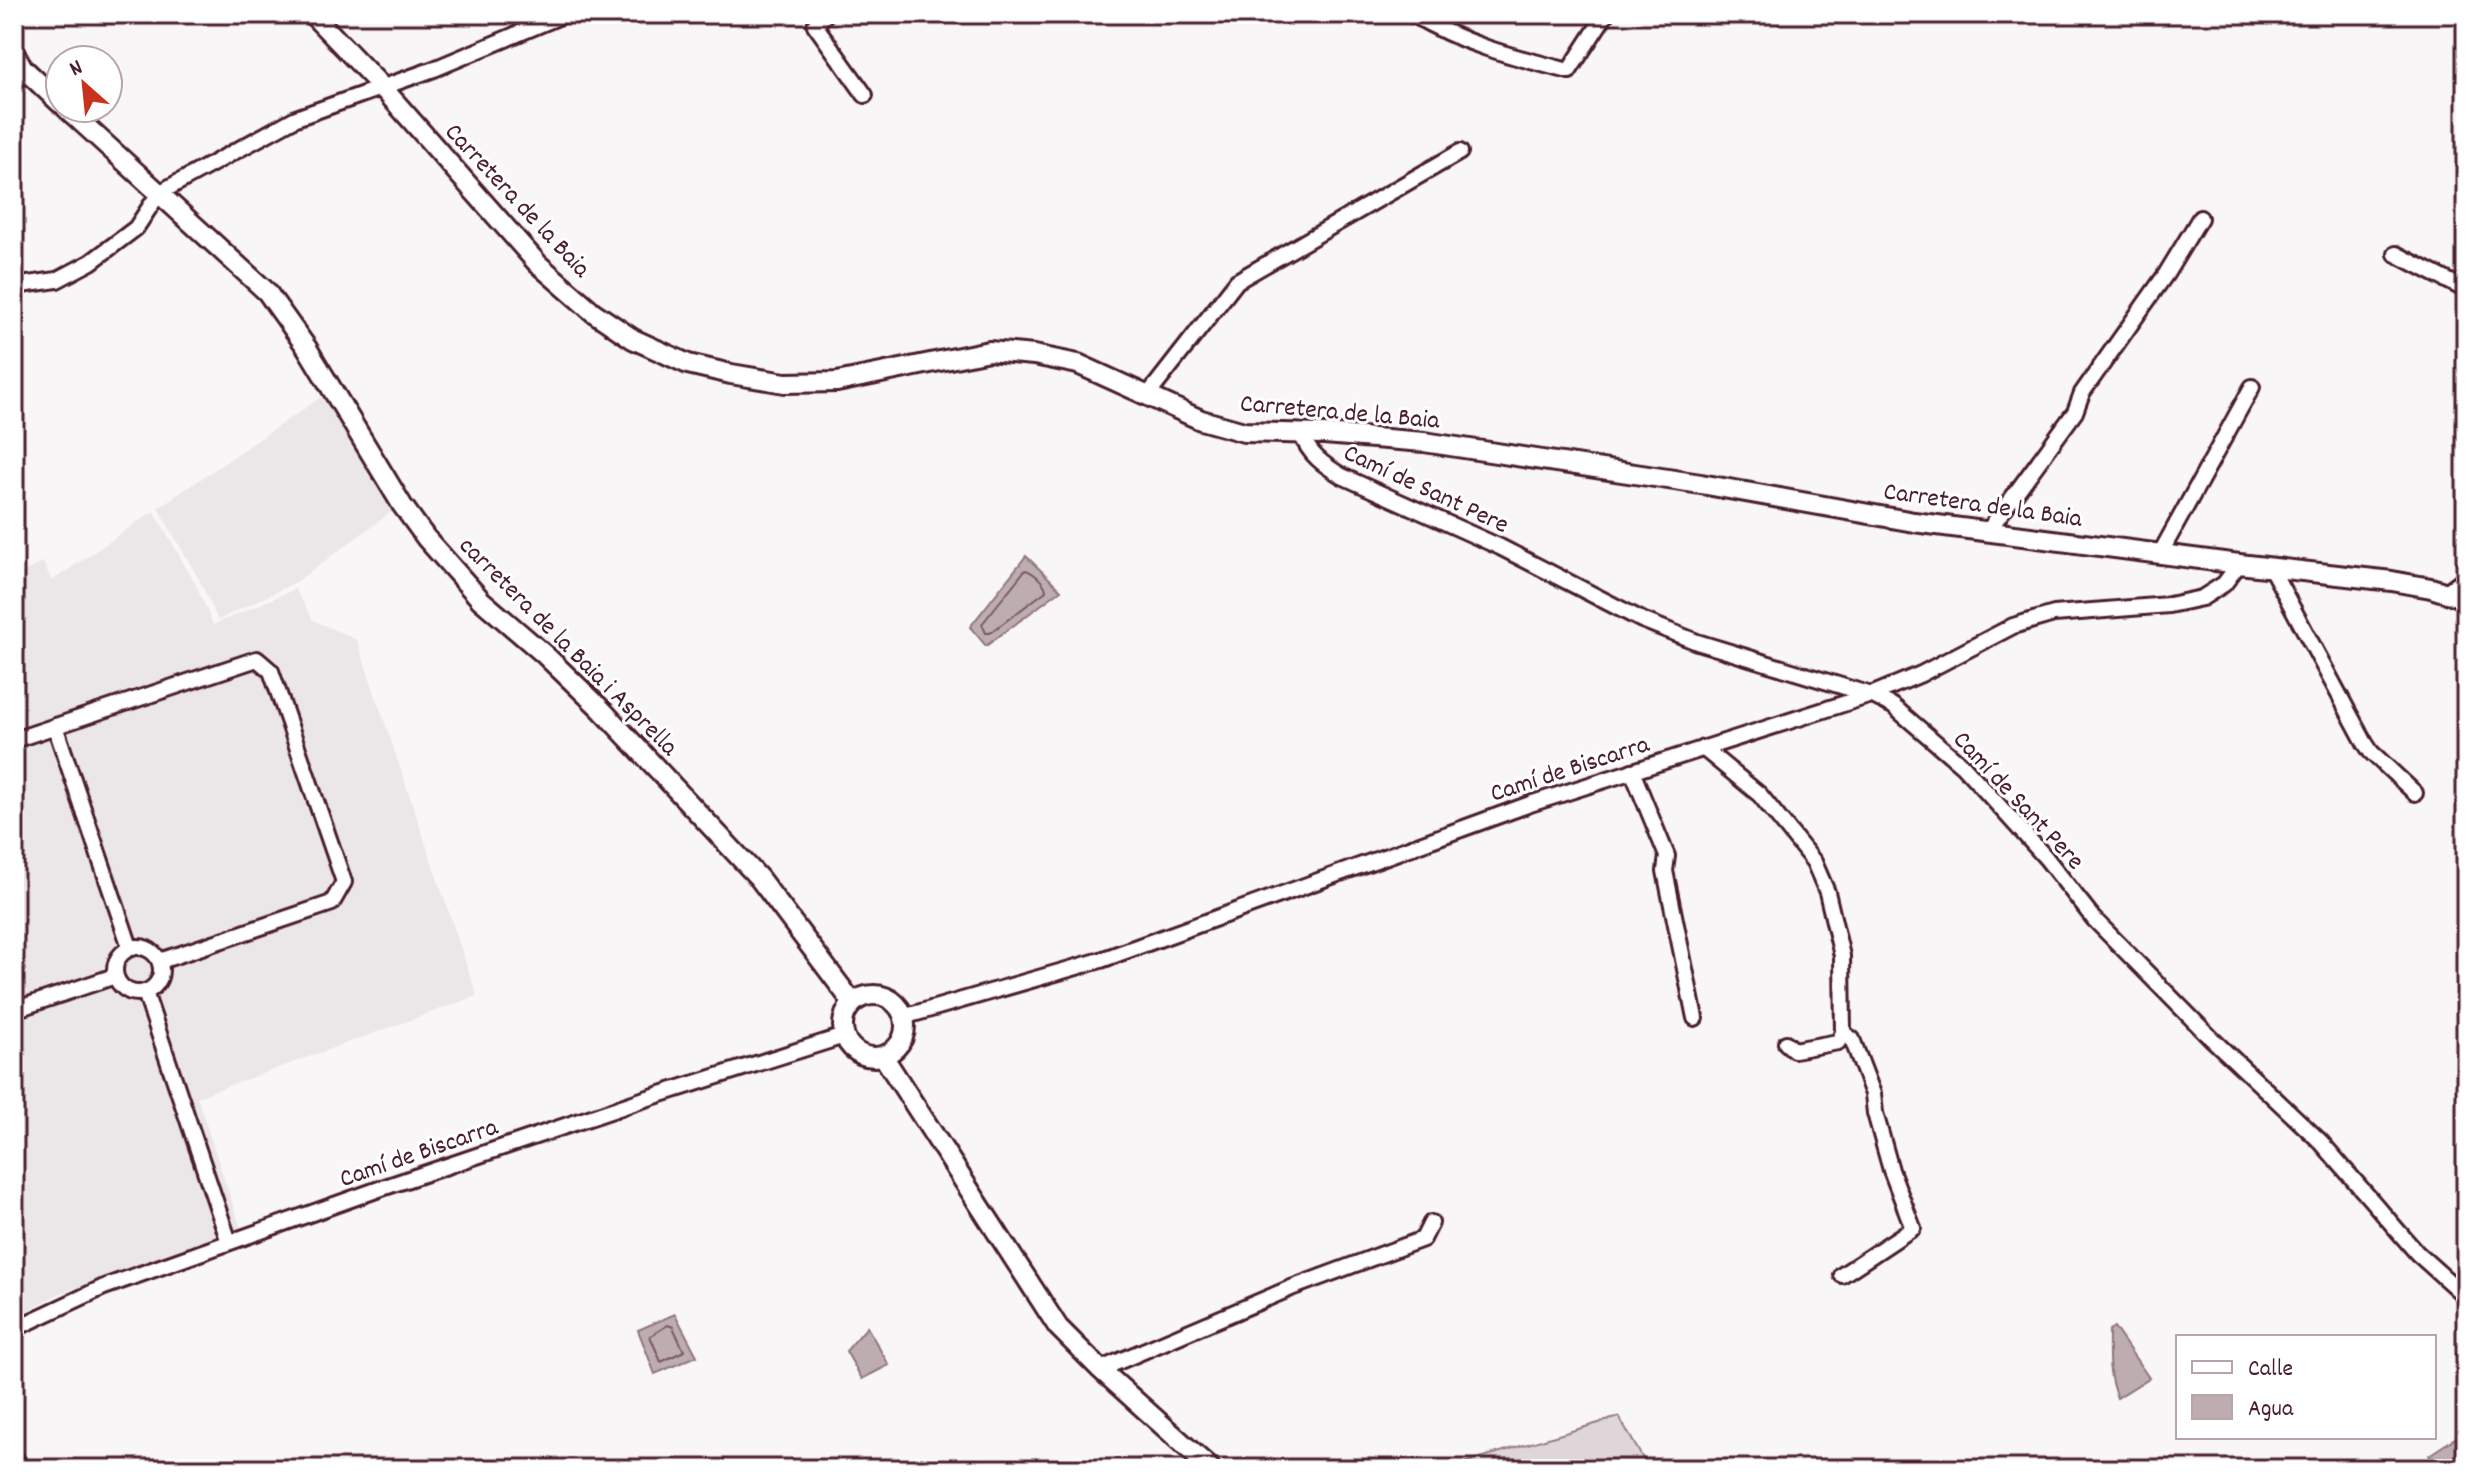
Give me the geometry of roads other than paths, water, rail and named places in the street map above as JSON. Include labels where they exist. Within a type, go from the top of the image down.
[{"type":"main road","name":"Carretera de la Baia","points":[[312,14],[381,86],[538,264],[593,312],[633,339],[688,364],[785,383],[837,382],[989,351],[1034,355],[1078,364],[1201,420],[1244,432],[1424,442],[1701,484],[1914,522],[2392,581],[2466,599]]},
{"type":"main road","points":[[14,53],[23,68],[44,88]]},
{"type":"main road","name":"carretera de la Baia i Asprella","points":[[84,124],[267,292],[307,348],[402,505],[426,538],[481,600],[600,708],[752,870],[853,1003]]},
{"type":"main road","points":[[870,996],[879,996],[895,1004],[903,1017],[902,1039],[883,1056],[862,1055],[852,1048],[844,1036],[843,1020],[853,1003],[870,996]]},
{"type":"main road","points":[[883,1056],[1058,1327],[1211,1469]]},
{"type":"main road","points":[[14,1460],[20,1469]]},
{"type":"street","points":[[14,286],[57,280],[91,262],[136,228],[159,193],[296,118],[434,69],[565,14]]},
{"type":"street","points":[[826,14],[815,25],[865,95]]},
{"type":"street","points":[[1412,14],[1445,33],[1493,52],[1569,71],[1606,14]]},
{"type":"street","points":[[1148,395],[1237,281],[1460,152]]},
{"type":"street","points":[[1988,531],[2075,412],[2082,393],[2166,274],[2200,218]]},
{"type":"street","points":[[2396,254],[2466,290]]},
{"type":"street","points":[[2160,554],[2252,387]]},
{"type":"street","name":"Camí de Sant Pere","points":[[1301,434],[1307,449],[1319,462],[1342,476],[1500,547],[1642,620],[1697,642],[1871,695],[1893,706],[1963,766],[2036,847],[2094,919],[2212,1039],[2321,1142],[2417,1253],[2466,1297]]},
{"type":"street","name":"Camí de Biscarra","points":[[903,1017],[1101,960],[1530,804],[1871,695],[1921,674],[2013,626],[2054,614],[2169,605],[2202,598],[2224,584],[2239,564]]},
{"type":"street","points":[[2271,568],[2371,752],[2415,793]]},
{"type":"street","points":[[2446,592],[2466,577]]},
{"type":"street","points":[[14,740],[257,659],[271,671],[344,882],[332,903],[160,961]]},
{"type":"street","points":[[55,726],[130,947]]},
{"type":"street","points":[[1703,748],[1760,795],[1814,862],[1827,892],[1842,956],[1843,1033],[1838,1042],[1794,1050],[1786,1043]]},
{"type":"street","points":[[1632,771],[1667,856],[1665,871],[1695,1018]]},
{"type":"street","points":[[130,947],[147,948],[160,961],[159,980],[145,992],[129,991],[121,986],[115,976],[115,964],[121,953],[130,947]]},
{"type":"street","points":[[14,1010],[115,976]]},
{"type":"street","points":[[145,992],[229,1242]]},
{"type":"street","points":[[1842,1275],[1913,1228],[1891,1170],[1875,1113],[1873,1094],[1852,1039],[1843,1033]]},
{"type":"street","name":"Camí de Biscarra","points":[[14,1329],[104,1287],[229,1242],[628,1105],[844,1036]]},
{"type":"street","points":[[1101,1369],[1291,1288],[1423,1239],[1431,1223]]},
{"type":"water","points":[[1026,556],[1061,590],[986,646],[970,627]]},
{"type":"water","points":[[675,1314],[697,1356],[655,1374],[638,1330]]},
{"type":"water","points":[[867,1327],[889,1365],[862,1379],[846,1351]]},
{"type":"water","points":[[2114,1327],[2149,1378],[2117,1398],[2109,1356],[2109,1330]]},
{"type":"water","points":[[2461,1434],[2466,1441],[2466,1457],[2451,1469],[2437,1469],[2429,1455]]}]
